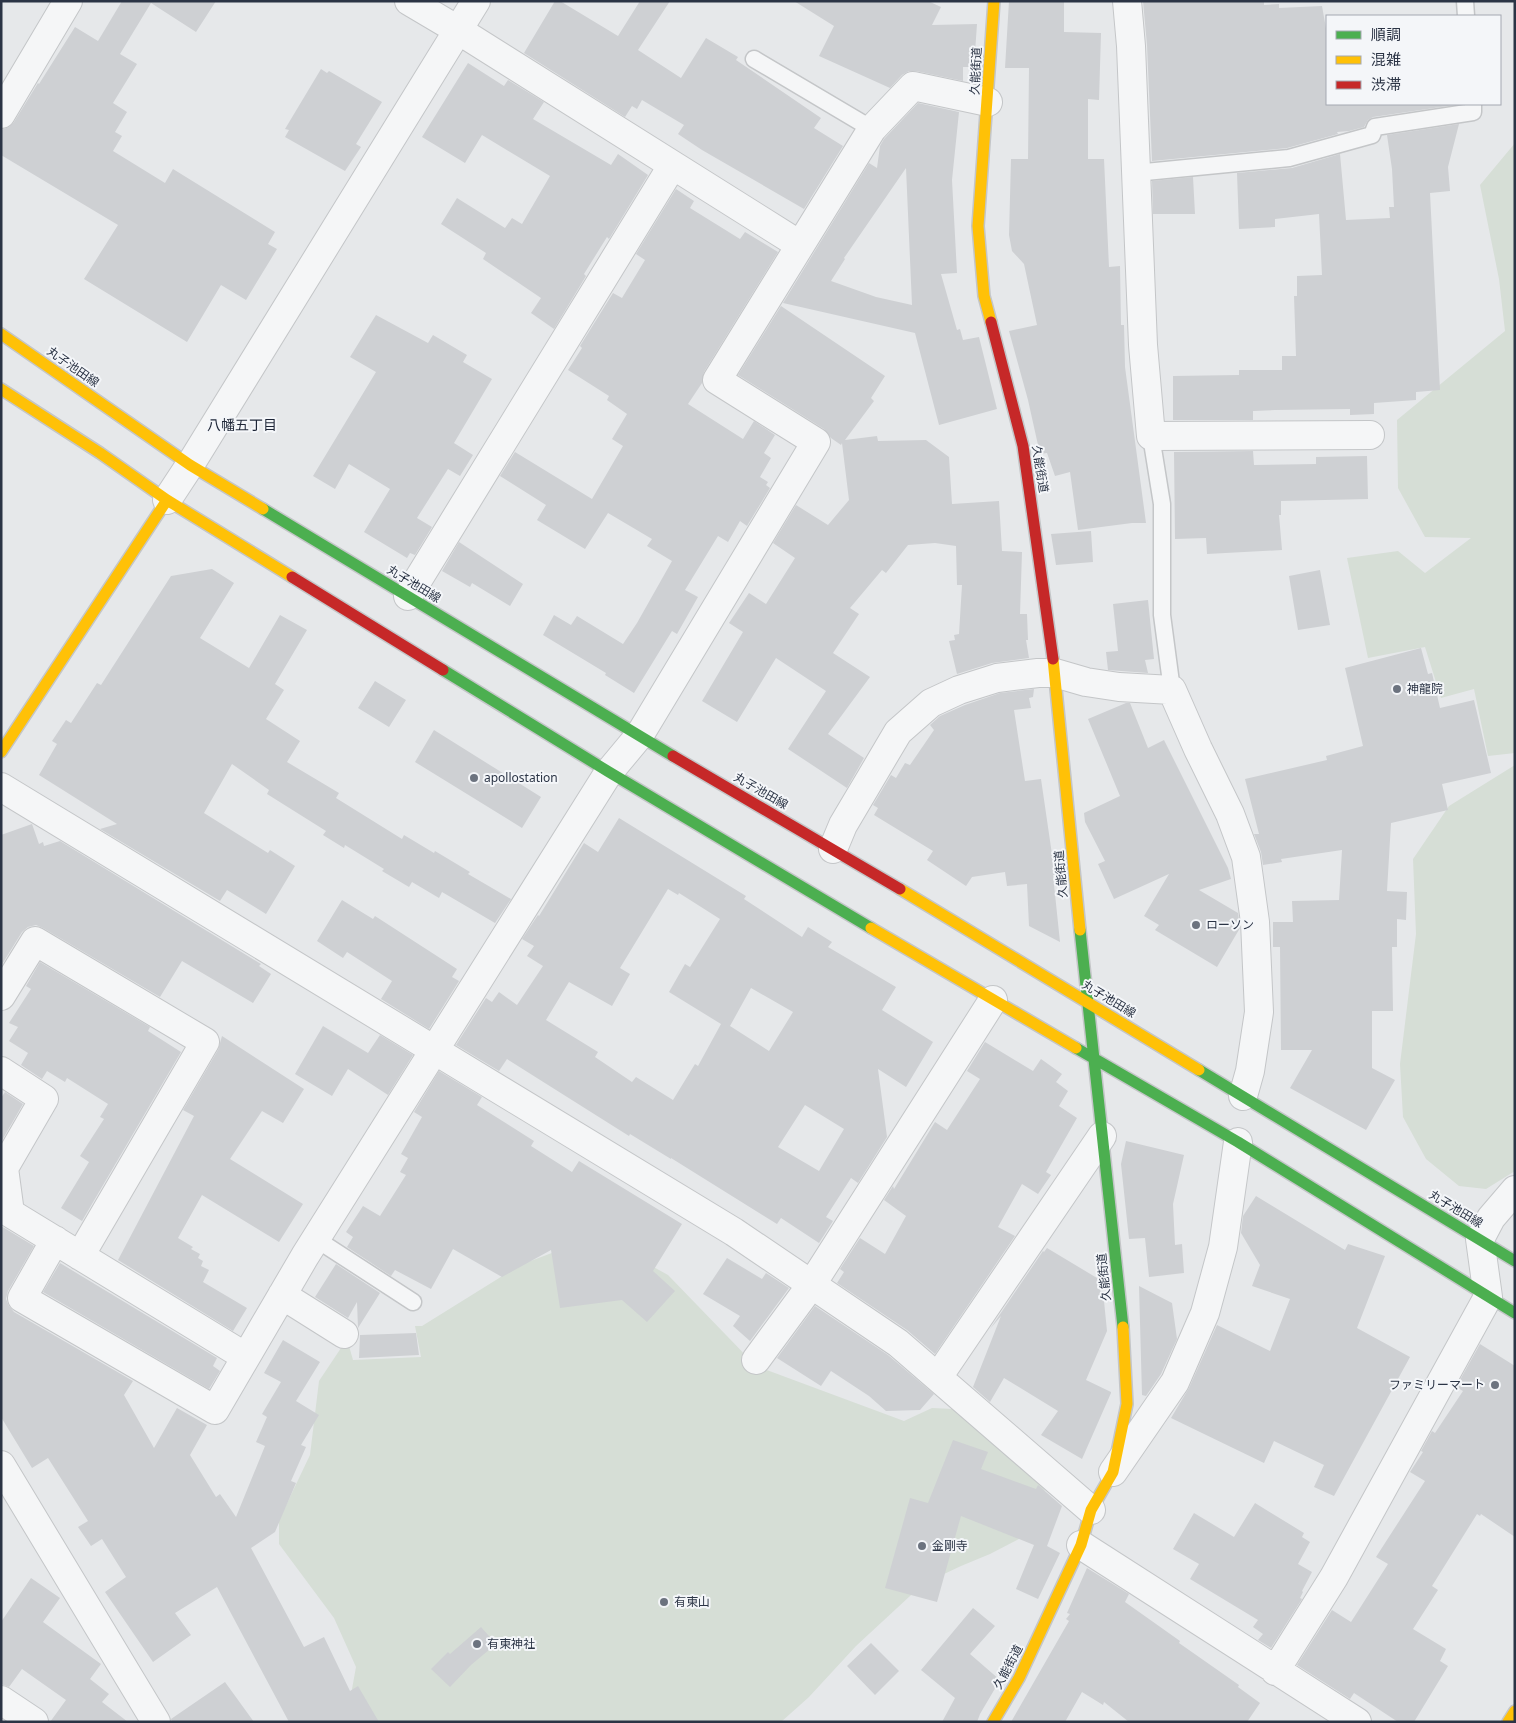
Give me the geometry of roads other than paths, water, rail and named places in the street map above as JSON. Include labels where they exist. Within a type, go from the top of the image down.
[{"type":"street","points":[[1,114],[68,1]]},
{"type":"street","points":[[409,1],[800,245]]},
{"type":"street","points":[[1,752],[190,465],[476,1]]},
{"type":"street","name":"久能街道","points":[[993,1722],[1019,1678],[1081,1545],[1092,1510],[1113,1472],[1127,1404],[1124,1339],[1086,1002],[1056,673],[1023,446],[984,296],[978,226],[994,1]]},
{"type":"street","points":[[1127,1],[1131,46],[1143,345],[1151,436],[1370,435]]},
{"type":"street","points":[[55,1240],[22,1298],[215,1410],[316,1239],[609,772],[639,736],[816,442],[717,380],[872,130],[913,86],[988,102]]},
{"type":"street","points":[[408,596],[672,166]]},
{"type":"street","name":"丸子池田線","points":[[1,334],[190,465],[639,736],[833,849],[1515,1260]]},
{"type":"street","points":[[1,389],[100,453],[167,500],[609,772],[993,1000],[1238,1142],[1515,1313]]},
{"type":"street","points":[[833,849],[843,825],[898,732],[931,704],[959,690],[997,678],[1038,673],[1056,673],[1086,682],[1112,686],[1172,690],[1230,814],[1246,857],[1256,922],[1259,1012],[1250,1071],[1243,1096]]},
{"type":"street","points":[[1,788],[734,1232],[898,1343],[1092,1510]]},
{"type":"street","points":[[1,996],[35,941],[205,1042],[80,1256]]},
{"type":"street","points":[[756,1360],[812,1284],[993,1000]]},
{"type":"street","points":[[1,1070],[44,1099],[4,1168],[10,1213],[246,1357]]},
{"type":"street","points":[[938,1377],[1102,1136]]},
{"type":"street","points":[[1113,1472],[1175,1382],[1205,1313],[1222,1248],[1238,1142]]},
{"type":"street","points":[[1275,1671],[1334,1577],[1488,1297],[1480,1239],[1491,1218],[1515,1190]]},
{"type":"street","points":[[282,1295],[344,1334]]},
{"type":"street","points":[[1,1464],[155,1721]]},
{"type":"street","points":[[1081,1545],[1357,1722]]},
{"type":"street","points":[[1,1700],[34,1722]]},
{"type":"street","points":[[1508,1722],[1515,1711]]},
{"type":"lane","points":[[1465,1],[1466,15]]},
{"type":"lane","points":[[754,59],[872,130]]},
{"type":"lane","points":[[1135,173],[1289,158],[1372,135],[1375,127],[1473,112],[1473,105]]},
{"type":"lane","points":[[1151,436],[1162,504],[1162,615],[1172,690]]},
{"type":"lane","points":[[316,1239],[412,1302]]},
{"type":"place","name":"神龍院","points":[[1397,689]]},
{"type":"place","name":"apollostation","points":[[474,778]]},
{"type":"place","name":"ローソン","points":[[1196,925]]},
{"type":"place","name":"ファミリーマート","points":[[1495,1385]]},
{"type":"place","name":"金剛寺","points":[[922,1546]]},
{"type":"place","name":"有東山","points":[[664,1602]]},
{"type":"place","name":"有東神社","points":[[477,1644]]},
{"type":"district","name":"八幡五丁目","points":[[242,425]]}]
